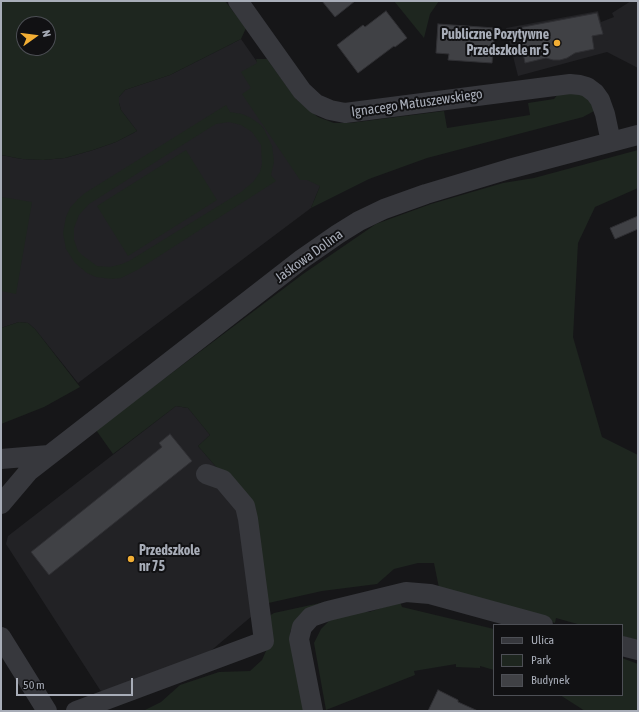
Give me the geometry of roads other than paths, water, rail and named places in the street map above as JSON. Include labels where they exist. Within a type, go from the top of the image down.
[{"type":"street","name":"Ignacego Matuszewskiego","points":[[238,1],[302,91],[316,104],[330,110],[346,112],[570,84],[587,87],[600,100],[605,114],[611,142]]},
{"type":"street","name":"Jaśkowa Dolina","points":[[1,504],[29,471],[49,455],[302,259],[359,221],[384,209],[426,194],[638,135]]},
{"type":"street","points":[[1,459],[49,455]]},
{"type":"street","name":"Jaśkowa Dolina","points":[[1,483],[29,471]]},
{"type":"street","points":[[76,711],[264,641],[248,519],[244,506],[223,480],[206,474]]},
{"type":"street","points":[[313,711],[299,639],[302,627],[311,617],[328,611],[406,592],[430,594],[539,624]]},
{"type":"street","points":[[1,637],[46,711]]},
{"type":"street","points":[[623,646],[638,650]]},
{"type":"place","name":"Publiczne Pozytywne Przedszkole nr 5","points":[[557,43]]},
{"type":"place","name":"Przedszkole nr 75","points":[[131,559]]}]
